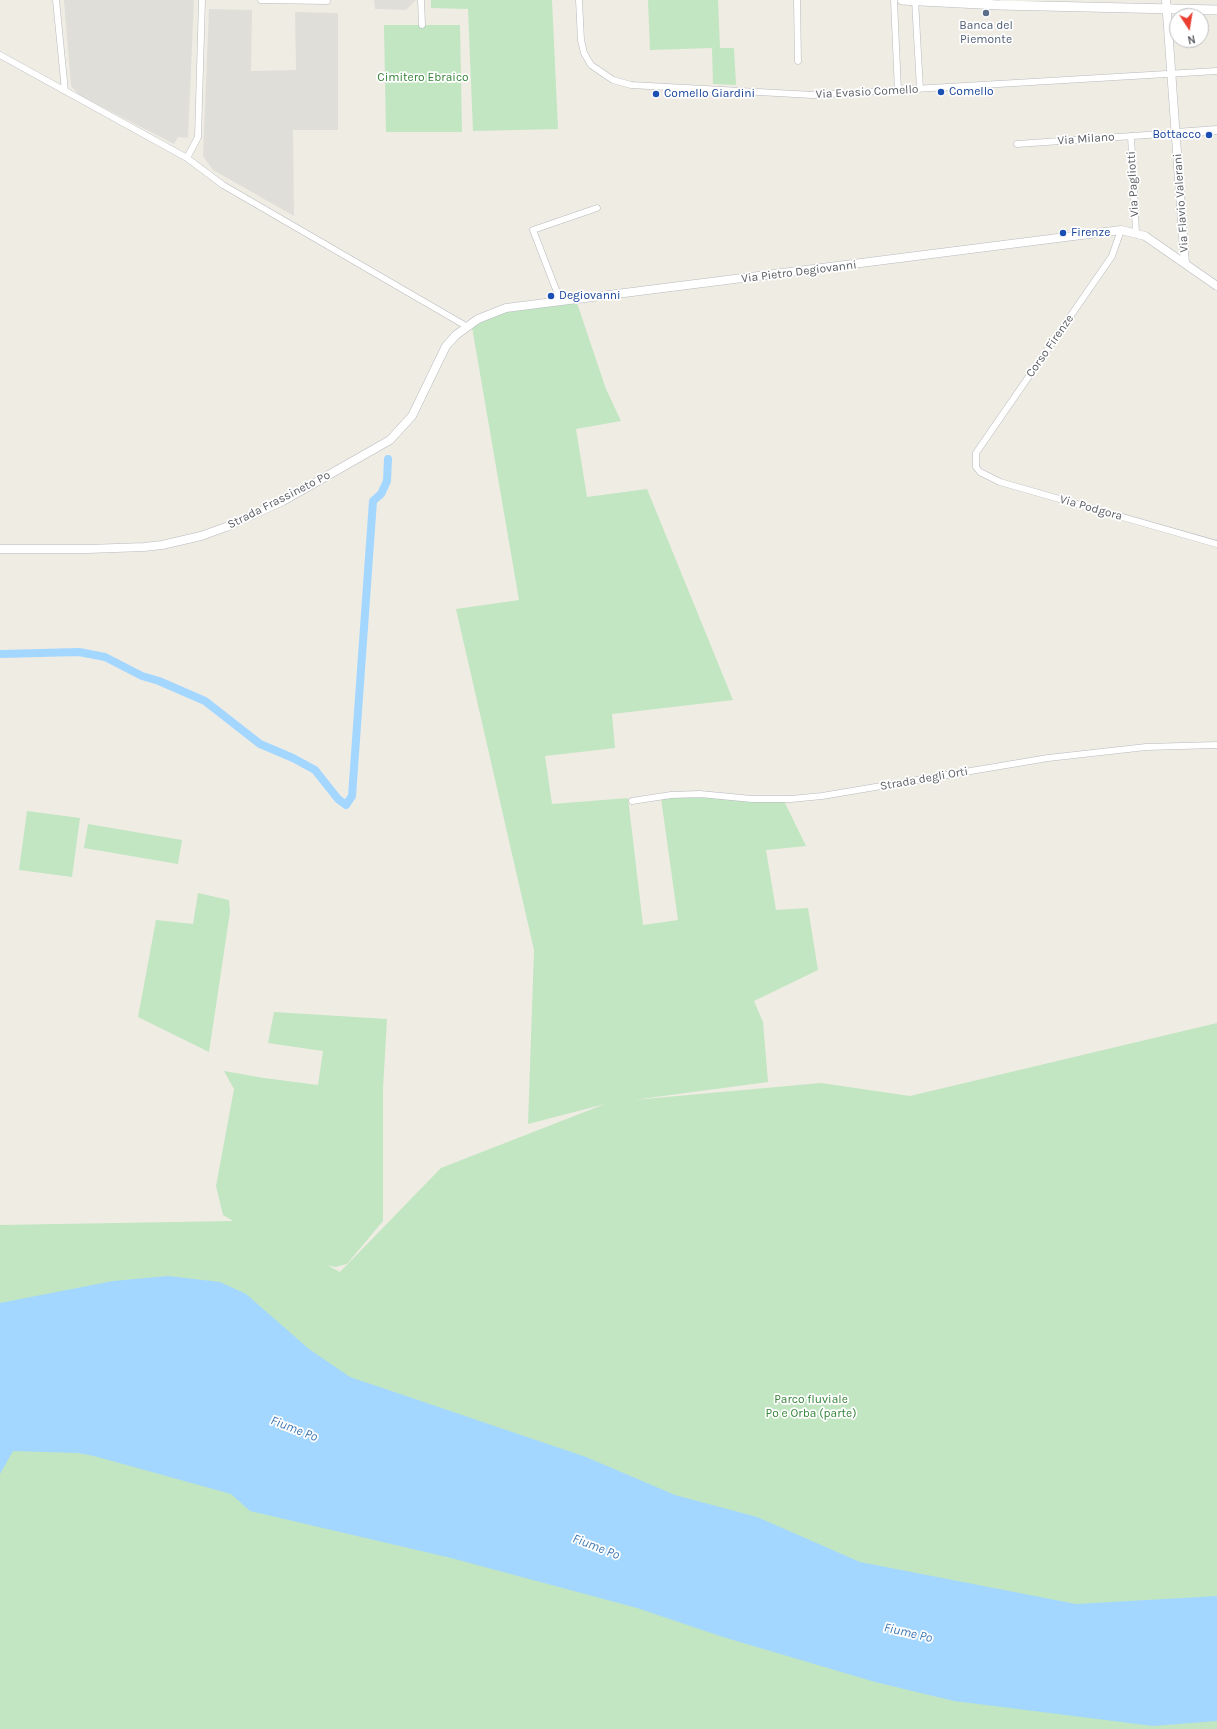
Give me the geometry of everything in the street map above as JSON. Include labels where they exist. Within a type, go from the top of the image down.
[{"type":"main road","points":[[902,0],[1166,4],[1217,10]]},
{"type":"street","points":[[56,0],[65,91]]},
{"type":"street","points":[[187,158],[198,137],[202,0]]},
{"type":"street","points":[[261,0],[327,2],[327,0]]},
{"type":"street","points":[[421,0],[422,25]]},
{"type":"street","name":"Via Evasio Comello","points":[[579,0],[581,40],[584,53],[591,65],[613,80],[631,86],[813,95],[1217,70]]},
{"type":"street","points":[[797,0],[798,61]]},
{"type":"street","points":[[894,0],[898,90]]},
{"type":"street","points":[[915,1],[920,89]]},
{"type":"street","name":"Via Flavio Valerani","points":[[1166,4],[1185,262]]},
{"type":"street","points":[[0,55],[187,158],[224,185],[466,326]]},
{"type":"street","points":[[1176,133],[1217,130]]},
{"type":"street","name":"Via Milano","points":[[1017,144],[1176,133]]},
{"type":"street","name":"Via Pagliotti","points":[[1131,136],[1136,233]]},
{"type":"street","points":[[560,300],[532,230],[597,208]]},
{"type":"street","name":"Via Pietro Degiovanni","points":[[466,326],[485,316],[506,308],[560,300],[690,286],[1121,230],[1136,233],[1159,245],[1217,286]]},
{"type":"street","name":"Corso Firenze","points":[[975,458],[976,454],[1112,256],[1121,230]]},
{"type":"street","name":"Strada Frassineto Po","points":[[0,549],[88,549],[162,545],[202,536],[226,528],[283,501],[390,440],[401,429],[419,403],[446,346],[466,326]]},
{"type":"street","name":"Via Podgora","points":[[975,458],[976,467],[980,472],[1000,482],[1217,544]]},
{"type":"street","name":"Strada degli Orti","points":[[632,800],[671,795],[700,794],[752,799],[791,799],[822,796],[1048,758],[1146,747],[1217,745]]},
{"type":"shaded area","points":[[64,0],[194,0],[188,138],[178,137],[174,144],[79,95],[71,86]]},
{"type":"shaded area","points":[[374,0],[416,0],[406,10],[375,9]]},
{"type":"shaded area","points":[[209,9],[252,10],[251,71],[296,70],[295,12],[338,13],[338,130],[293,130],[294,216],[213,170],[203,156]]},
{"type":"green space","points":[[431,0],[552,0],[558,129],[473,131],[468,9],[431,8]]},
{"type":"green space","points":[[648,0],[718,0],[720,48],[734,48],[736,85],[713,84],[712,48],[650,50]]},
{"type":"green space","name":"Cimitero Ebraico","points":[[384,25],[460,25],[462,132],[386,132]]},
{"type":"green space","name":"Parco fluviale Po e Orba (parte)","points":[[577,303],[606,389],[621,421],[576,429],[587,497],[647,489],[733,700],[612,714],[615,748],[545,756],[552,804],[628,798],[643,925],[678,920],[661,798],[731,797],[783,799],[806,846],[766,850],[776,910],[808,908],[818,970],[754,1001],[763,1022],[768,1082],[633,1100],[821,1083],[910,1096],[1217,1023],[1217,1729],[0,1729],[0,1225],[233,1221],[223,1215],[216,1186],[234,1089],[224,1071],[318,1085],[323,1051],[268,1043],[274,1012],[387,1019],[383,1089],[383,1221],[347,1264],[335,1267],[327,1265],[340,1272],[441,1168],[605,1104],[528,1124],[534,950],[456,609],[519,600],[472,327],[506,312]]},
{"type":"green space","points":[[27,811],[80,818],[72,877],[19,870]]},
{"type":"green space","points":[[88,824],[182,840],[178,864],[84,848]]},
{"type":"green space","points":[[198,893],[229,900],[230,912],[209,1052],[138,1017],[156,920],[193,924]]},
{"type":"water","name":"Fiume Po","points":[[168,1276],[220,1282],[246,1294],[309,1349],[350,1377],[586,1457],[675,1495],[757,1517],[860,1562],[1076,1604],[1217,1596],[1217,1721],[1153,1726],[954,1701],[875,1682],[723,1637],[637,1608],[451,1558],[250,1511],[231,1494],[94,1456],[78,1453],[13,1451],[0,1474],[0,1303],[113,1281]]},
{"type":"waterway","points":[[0,654],[79,652],[105,657],[142,676],[159,681],[205,701],[260,744],[293,758],[315,770],[338,799],[346,805],[352,796],[373,501],[381,494],[387,481],[388,459]]},
{"type":"place","name":"Banca del Piemonte","points":[[986,13]]},
{"type":"place","name":"Comello","points":[[941,92]]},
{"type":"place","name":"Comello Giardini","points":[[656,94]]},
{"type":"place","name":"Bottacco","points":[[1209,135]]},
{"type":"place","name":"Firenze","points":[[1063,233]]},
{"type":"place","name":"Degiovanni","points":[[551,296]]}]
